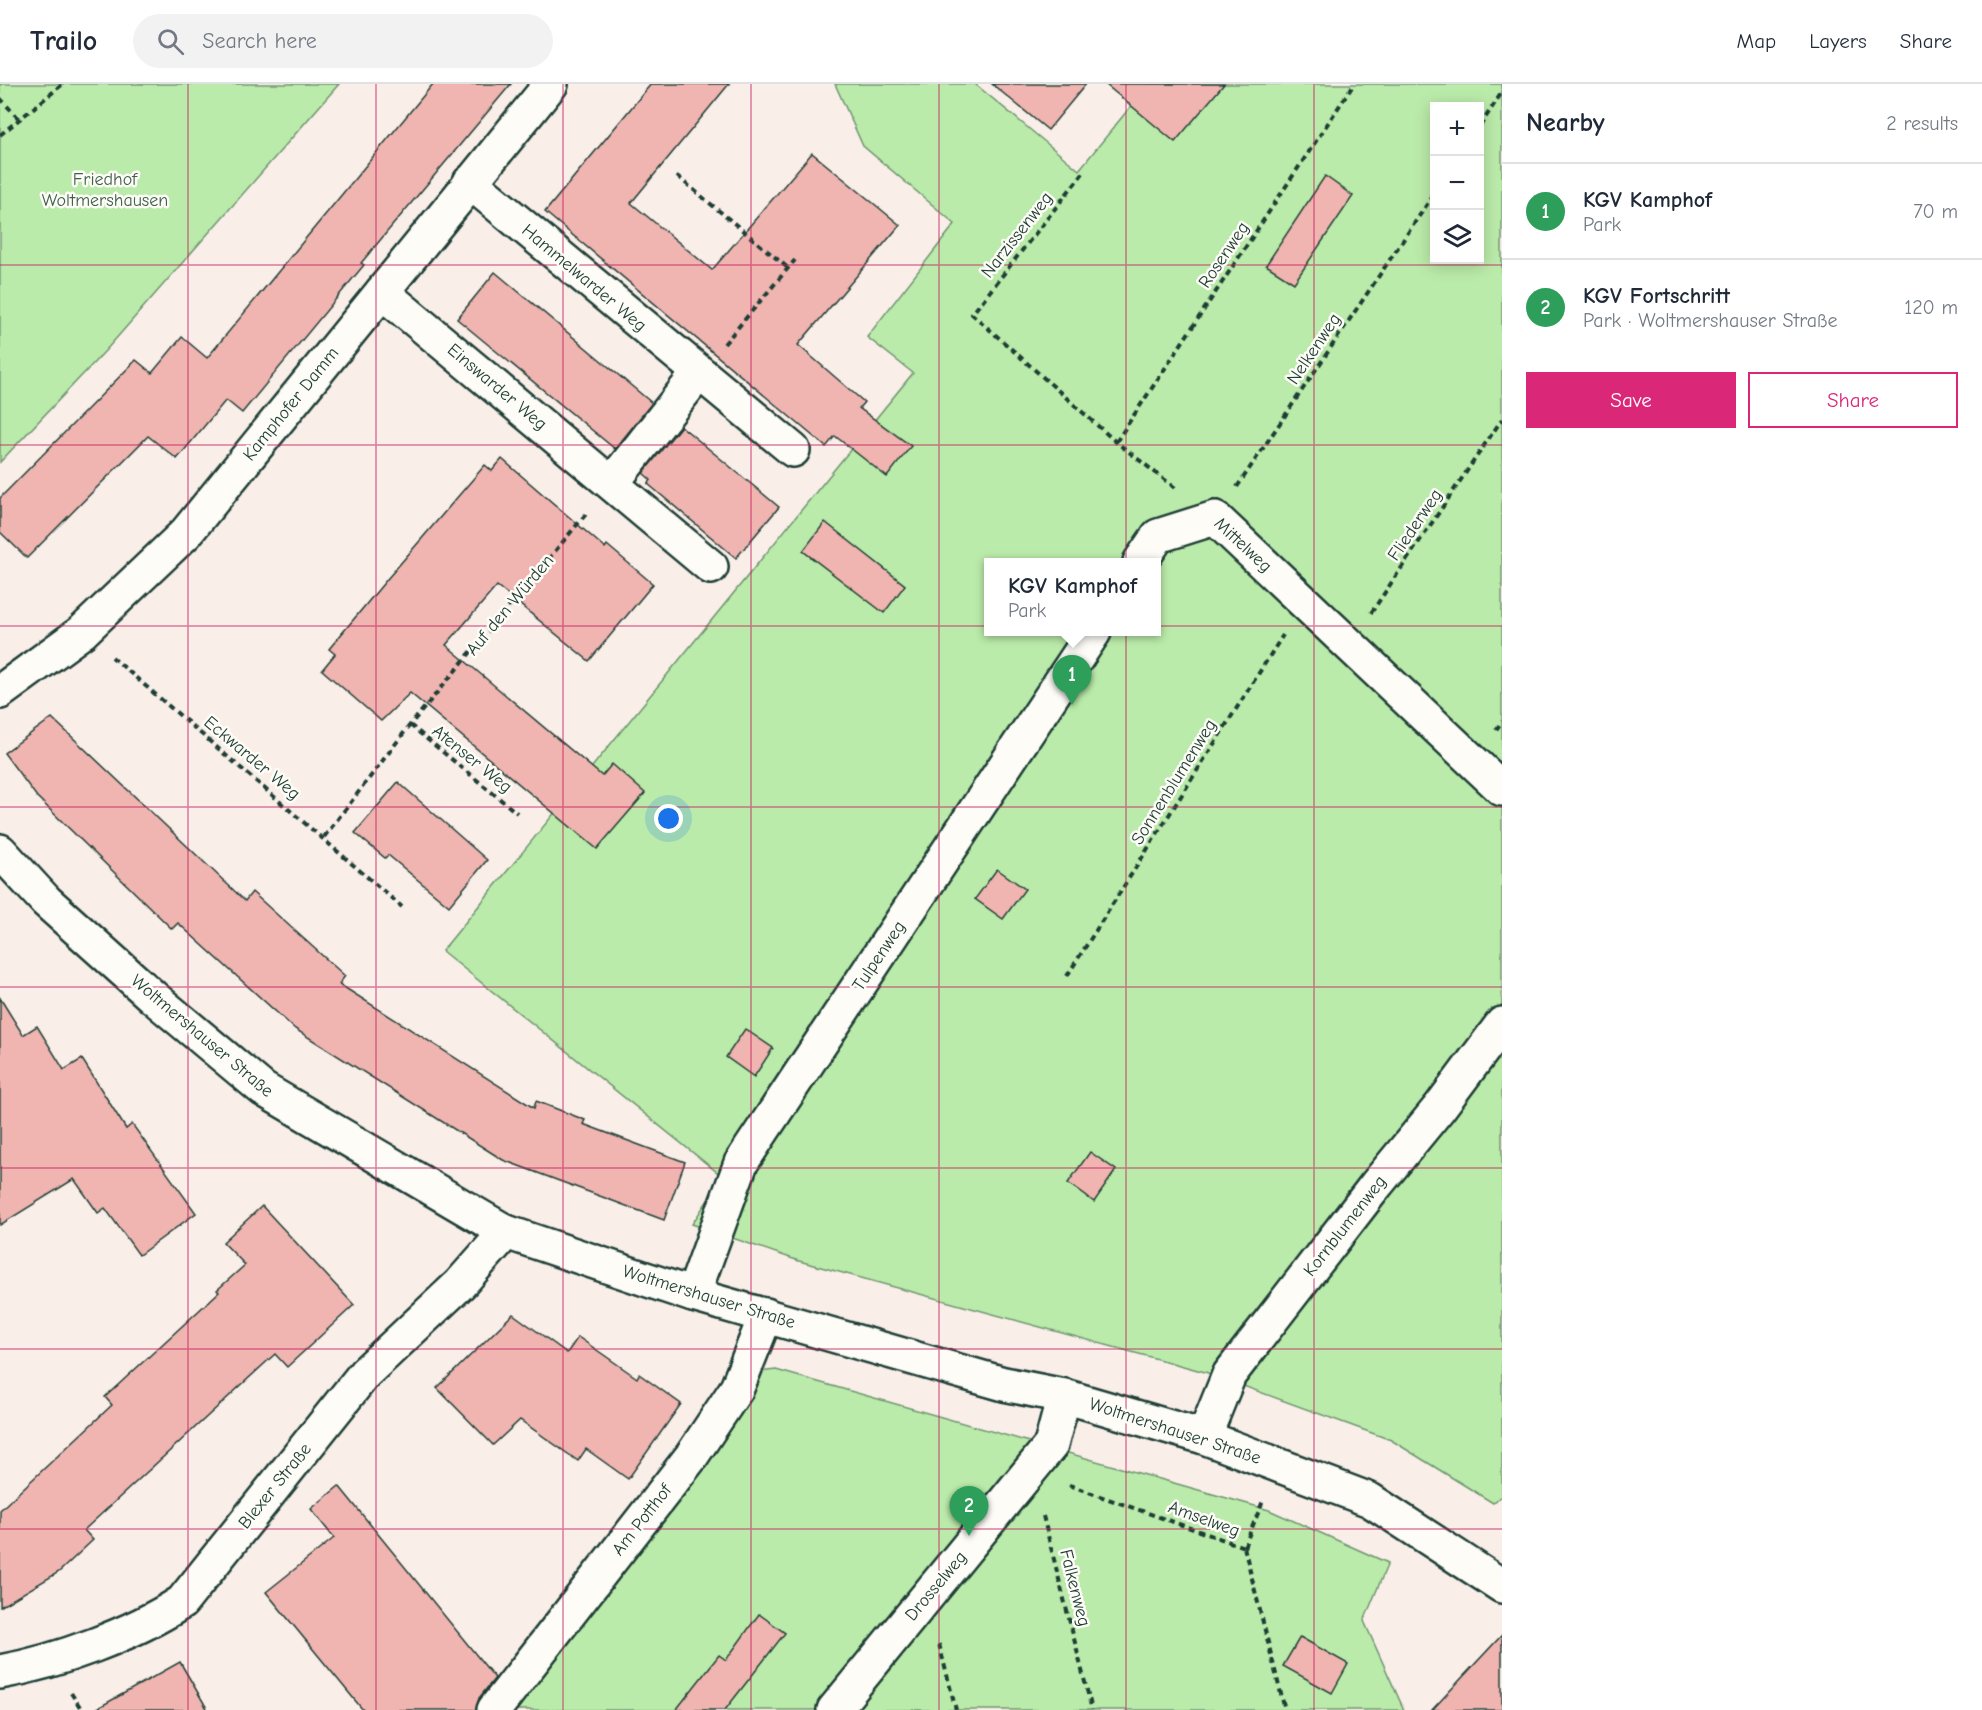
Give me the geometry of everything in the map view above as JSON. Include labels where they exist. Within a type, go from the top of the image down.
[{"type":"street","name":"Kamphofer Damm","points":[[0,692],[82,632],[186,533],[551,84]]},
{"type":"street","name":"Hammelwarder Weg","points":[[470,182],[698,374],[793,450]]},
{"type":"street","name":"Einswarder Weg","points":[[382,292],[711,567]]},
{"type":"street","points":[[612,483],[698,374]]},
{"type":"street","points":[[1143,558],[1158,536],[1215,519]]},
{"type":"street","name":"Mittelweg","points":[[1215,519],[1502,789]]},
{"type":"street","name":"Tulpenweg","points":[[693,1295],[741,1163],[1091,636]]},
{"type":"street","name":"Woltmershauser Straße","points":[[0,851],[46,901],[153,997],[263,1089],[506,1233],[693,1295],[1004,1384],[1064,1396],[1204,1437],[1370,1500],[1502,1586]]},
{"type":"street","name":"Kornblumenweg","points":[[1204,1437],[1229,1374],[1376,1185],[1440,1107],[1502,1024]]},
{"type":"street","name":"Blexer Straße","points":[[0,1672],[52,1659],[153,1620],[182,1602],[365,1373],[460,1284],[506,1233]]},
{"type":"street","name":"Am Potthof","points":[[494,1710],[692,1457],[737,1388],[766,1316]]},
{"type":"street","name":"Drosselweg","points":[[834,1710],[1051,1445],[1064,1396]]},
{"type":"path","points":[[0,135],[63,84]]},
{"type":"path","name":"Rosenweg","points":[[1116,442],[1354,84]]},
{"type":"path","points":[[1484,119],[1502,92]]},
{"type":"path","points":[[0,98],[19,119]]},
{"type":"path","name":"Narzissenweg","points":[[972,314],[1083,173]]},
{"type":"path","points":[[677,176],[788,268]]},
{"type":"path","name":"Nelkenweg","points":[[1215,519],[1430,200]]},
{"type":"path","points":[[698,374],[795,260]]},
{"type":"path","name":"Mittelweg","points":[[972,314],[1116,442],[1215,519]]},
{"type":"path","name":"Fliederweg","points":[[1350,645],[1502,419]]},
{"type":"path","name":"Auf den Würden","points":[[324,837],[410,725],[612,483]]},
{"type":"path","name":"Sonnenblumenweg","points":[[1067,976],[1304,602]]},
{"type":"path","name":"Eckwarder Weg","points":[[82,632],[324,837],[402,907]]},
{"type":"path","name":"Atenser Weg","points":[[410,725],[518,813]]},
{"type":"path","points":[[1244,1547],[1278,1464]]},
{"type":"path","name":"Amselweg","points":[[1031,1472],[1244,1547],[1285,1710]]},
{"type":"path","name":"Falkenweg","points":[[1031,1472],[1092,1710]]},
{"type":"path","points":[[927,1597],[956,1710]]},
{"type":"green space","name":"Friedhof Woltmershausen","points":[[0,84],[339,84],[106,350],[0,462]]},
{"type":"green space","points":[[835,84],[975,84],[1079,170],[1149,84],[1502,84],[1502,1495],[1493,1503],[1391,1440],[1205,1372],[799,1261],[692,1224],[723,1177],[442,951],[913,373],[867,337],[955,224],[863,146]]},
{"type":"green space","points":[[776,1370],[1269,1510],[1388,1563],[1364,1621],[1404,1710],[477,1710],[732,1375]]},
{"type":"building","points":[[433,84],[511,84],[361,263],[364,265],[242,413],[226,400],[177,459],[148,436],[27,558],[0,532],[0,498],[136,360],[152,373],[182,337],[207,358]]},
{"type":"building","points":[[651,84],[729,84],[631,203],[712,270],[812,153],[900,225],[798,345],[864,402],[859,408],[911,446],[887,477],[835,436],[826,447],[545,212]]},
{"type":"building","points":[[992,84],[1086,84],[1048,130]]},
{"type":"building","points":[[1105,84],[1224,84],[1175,142]]},
{"type":"building","points":[[1325,176],[1353,196],[1294,283],[1266,265]]},
{"type":"building","points":[[495,272],[652,403],[615,449],[457,319]]},
{"type":"building","points":[[681,426],[779,507],[736,558],[648,484],[651,480],[643,473]]},
{"type":"building","points":[[502,459],[605,548],[607,545],[653,584],[589,661],[497,586],[446,645],[602,776],[612,764],[645,793],[597,849],[410,693],[381,721],[322,670],[335,654],[329,649],[388,578],[485,465],[492,471]]},
{"type":"building","points":[[825,522],[905,585],[884,613],[803,551]]},
{"type":"building","points":[[52,718],[245,901],[252,892],[345,976],[339,984],[534,1108],[536,1101],[585,1120],[583,1124],[685,1162],[664,1220],[503,1160],[295,1029],[178,923],[172,929],[37,797],[4,753]]},
{"type":"building","points":[[398,782],[487,860],[449,906],[388,855],[385,858],[355,833]]},
{"type":"building","points":[[997,869],[1025,889],[1003,919],[975,899]]},
{"type":"building","points":[[0,998],[23,1035],[37,1026],[64,1070],[82,1059],[126,1129],[132,1124],[196,1213],[139,1255],[105,1208],[98,1213],[74,1179],[0,1225]]},
{"type":"building","points":[[745,1029],[773,1048],[754,1077],[726,1057]]},
{"type":"building","points":[[1090,1152],[1116,1170],[1094,1202],[1068,1183]]},
{"type":"building","points":[[262,1206],[354,1305],[287,1367],[275,1354],[84,1530],[93,1540],[59,1572],[0,1607],[0,1510],[112,1405],[105,1397],[219,1292],[217,1290],[245,1265],[223,1242]]},
{"type":"building","points":[[513,1314],[567,1353],[578,1337],[637,1378],[639,1374],[681,1404],[628,1479],[586,1449],[578,1461],[520,1420],[493,1445],[437,1388]]},
{"type":"building","points":[[339,1486],[495,1678],[479,1698],[476,1710],[363,1710],[266,1592],[334,1538],[311,1509]]},
{"type":"building","points":[[759,1614],[785,1633],[725,1710],[676,1710],[719,1655],[726,1660]]},
{"type":"building","points":[[1502,1635],[1502,1710],[1432,1710]]},
{"type":"building","points":[[1300,1637],[1348,1664],[1332,1693],[1283,1666]]},
{"type":"building","points":[[180,1662],[208,1710],[94,1710]]},
{"type":"place","name":"KGV Kamphof","points":[[1072,705]]},
{"type":"place","name":"KGV Fortschritt","points":[[969,1536]]}]
